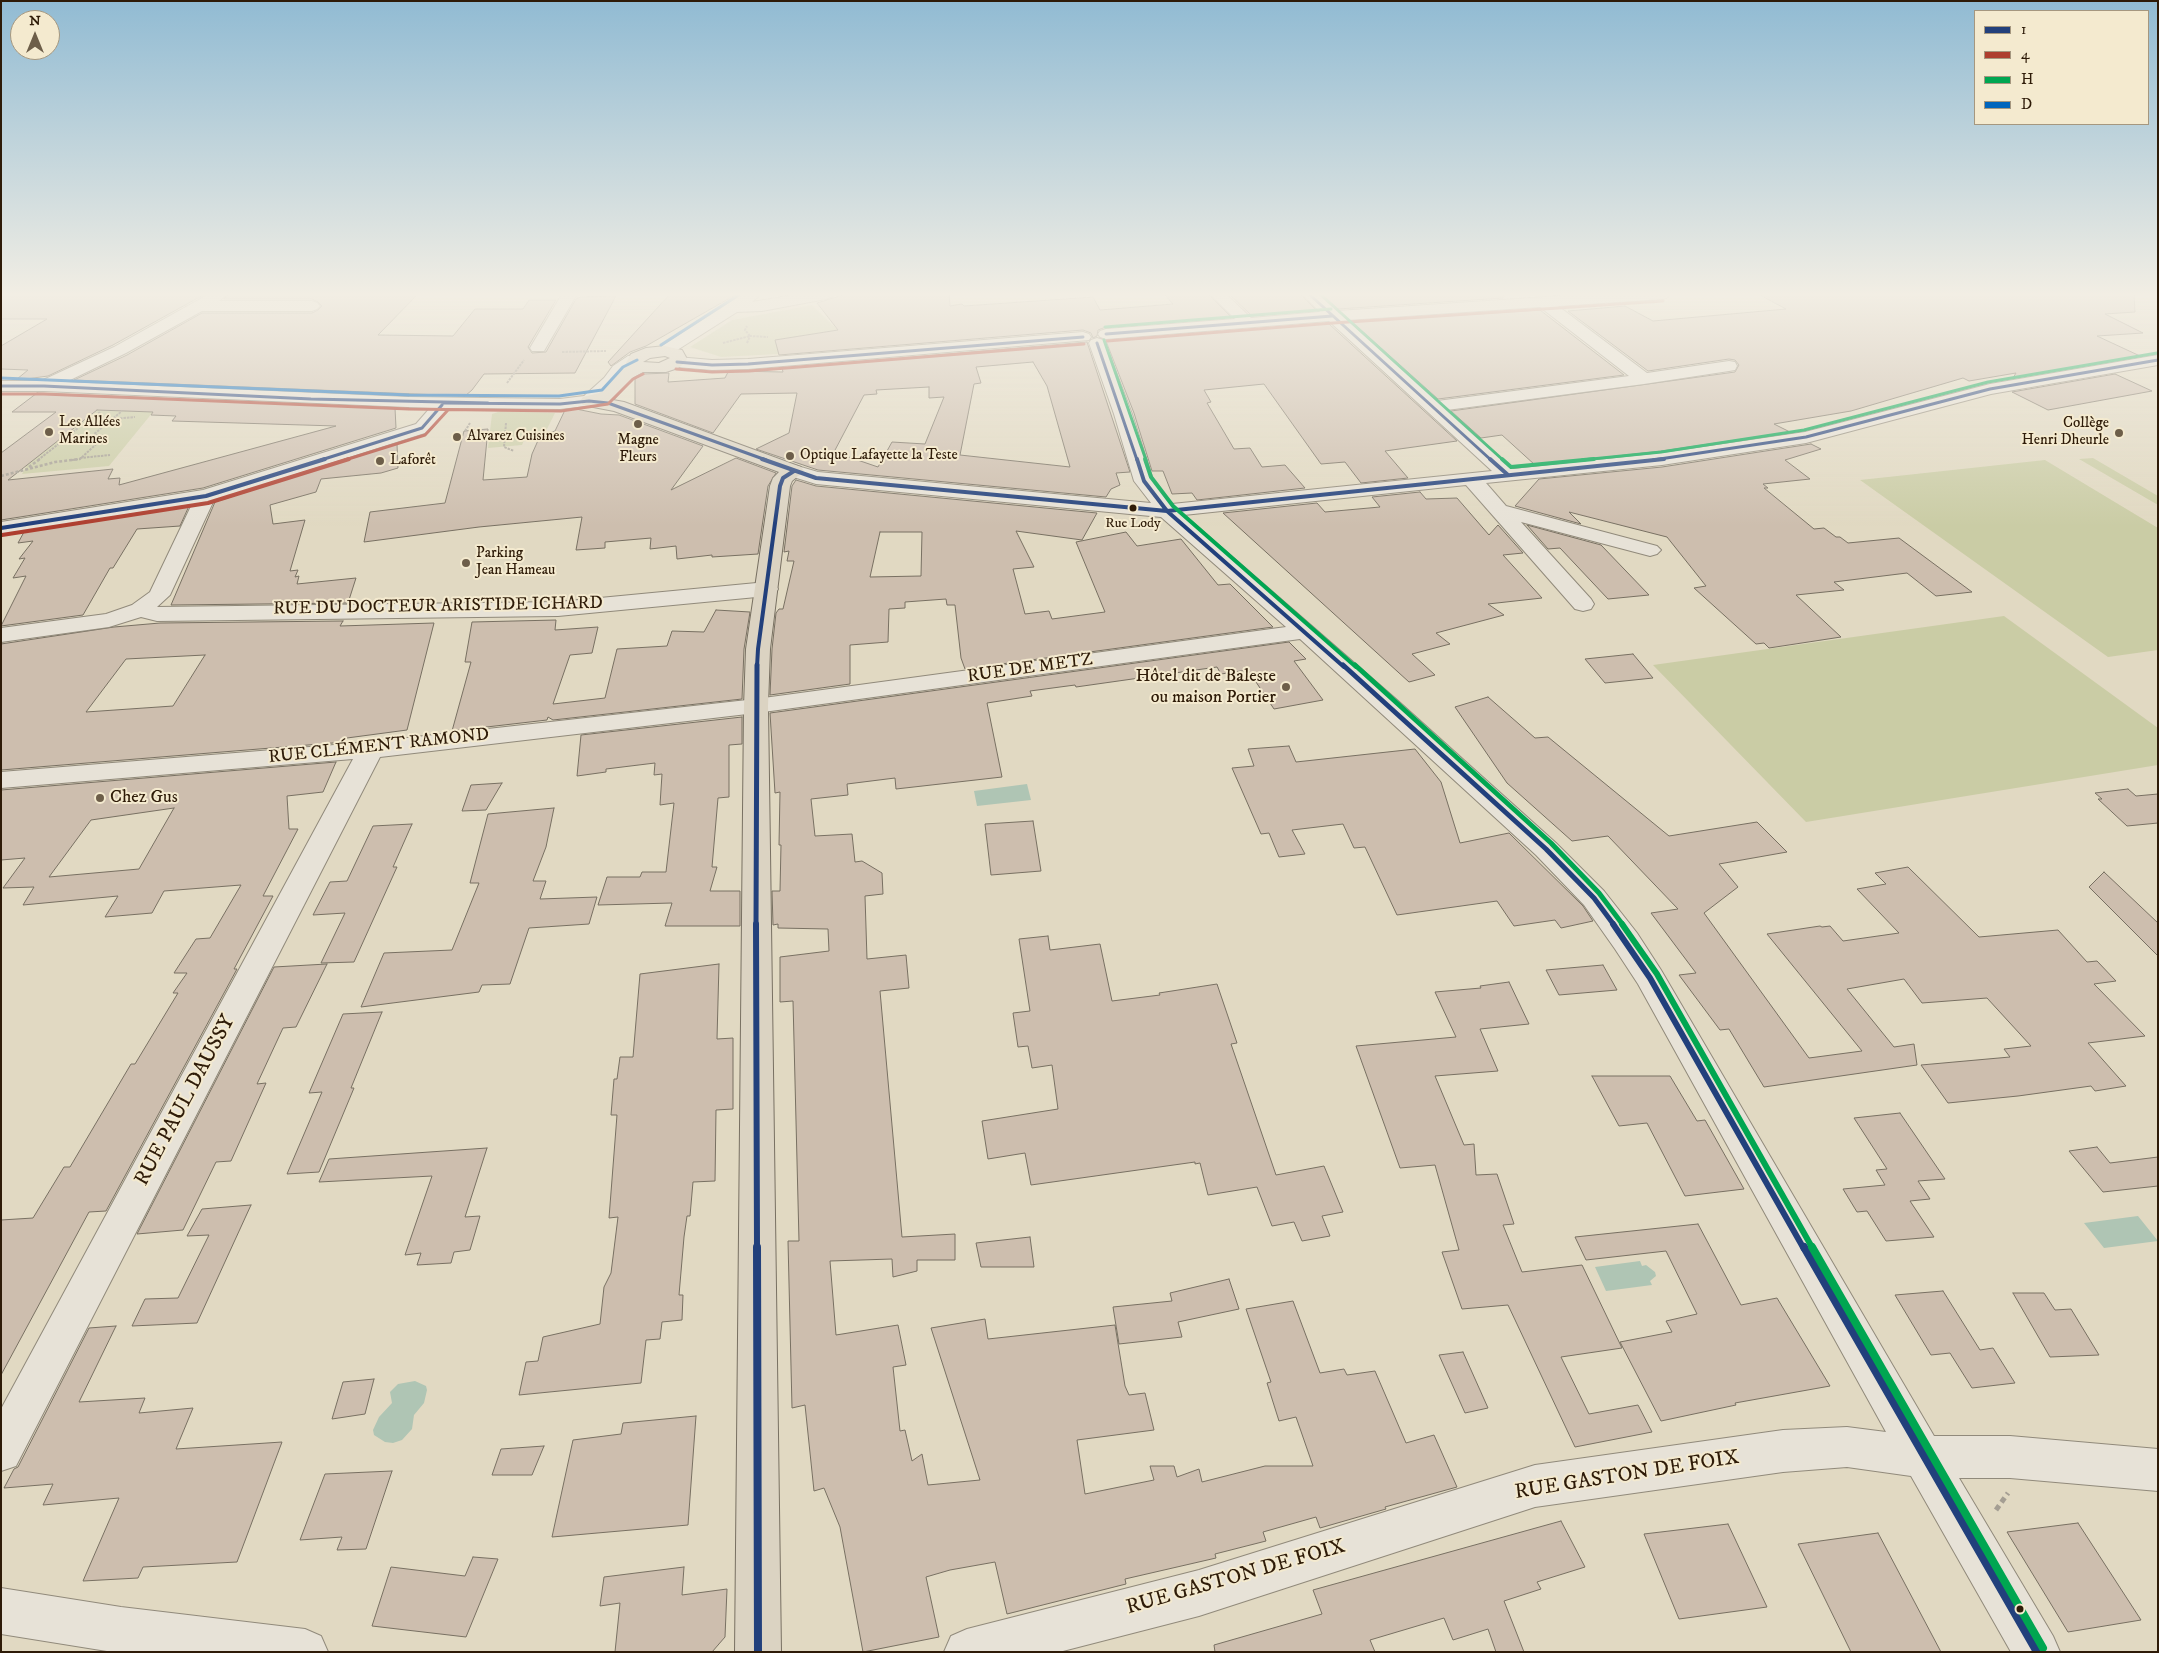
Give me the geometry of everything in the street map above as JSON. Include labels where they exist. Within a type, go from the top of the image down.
[{"type":"main road","points":[[589,401],[605,397],[611,393],[630,371]]},
{"type":"main road","points":[[589,401],[618,406],[794,471]]},
{"type":"main road","points":[[758,1652],[756,706],[758,649],[780,486],[783,478],[794,471]]},
{"type":"street","points":[[44,386],[75,371]]},
{"type":"street","points":[[1107,371],[1144,481],[1167,511],[1388,705],[1524,829],[1594,898],[1650,978],[1923,1457],[2037,1652]]},
{"type":"street","points":[[1393,371],[1508,475]]},
{"type":"street","points":[[1634,371],[1644,379]]},
{"type":"street","points":[[1432,407],[1695,371]]},
{"type":"street","points":[[794,471],[816,478],[1167,511],[1662,459],[1806,437],[1990,389],[2093,371]]},
{"type":"street","points":[[1,386],[44,386],[301,399],[444,403],[560,404],[589,401]]},
{"type":"street","points":[[1,528],[206,496],[422,428],[444,403]]},
{"type":"street","points":[[1472,480],[1583,604]]},
{"type":"street","points":[[1,635],[109,620],[140,610],[159,595],[206,496]]},
{"type":"street","points":[[1499,510],[1650,550]]},
{"type":"street","name":"RUE DU DOCTEUR ARISTIDE ICHARD","points":[[140,610],[156,614],[558,608],[767,589]]},
{"type":"street","name":"RUE DE METZ","points":[[756,706],[1304,632]]},
{"type":"street","name":"RUE CLÉMENT RAMOND","points":[[1,780],[371,750],[756,706]]},
{"type":"street","name":"RUE PAUL DAUSSY","points":[[1,1451],[371,750]]},
{"type":"street","name":"RUE GASTON DE FOIX","points":[[967,1652],[1198,1593],[1535,1486],[1783,1451],[1847,1447],[1923,1457],[2010,1457],[2158,1470]]},
{"type":"street","points":[[1,1611],[121,1630],[305,1652]]},
{"type":"path","points":[[502,390],[515,371]]},
{"type":"path","points":[[93,435],[122,411]]},
{"type":"path","points":[[26,469],[100,412]]},
{"type":"path","points":[[113,419],[135,418]]},
{"type":"path","points":[[70,435],[105,436],[80,458]]},
{"type":"path","points":[[1,476],[55,462],[110,455]]},
{"type":"green space","points":[[97,410],[153,412],[109,466],[22,474],[27,465]]},
{"type":"green space","points":[[501,411],[555,413],[544,435],[526,436],[522,445],[488,448],[492,414]]},
{"type":"green space","points":[[2093,458],[2158,496],[2158,505],[2079,459]]},
{"type":"green space","points":[[2045,460],[2158,528],[2158,650],[2108,657],[1860,480]]},
{"type":"green space","points":[[2004,616],[2158,728],[2158,765],[1806,822],[1653,665]]},
{"type":"shaded area","points":[[1027,784],[1031,800],[977,806],[974,791]]},
{"type":"shaded area","points":[[2138,1216],[2158,1241],[2104,1248],[2084,1223]]},
{"type":"shaded area","points":[[1640,1261],[1642,1266],[1646,1265],[1655,1272],[1656,1276],[1650,1281],[1652,1285],[1606,1291],[1595,1267]]},
{"type":"shaded area","points":[[415,1381],[426,1386],[427,1390],[424,1403],[414,1415],[412,1429],[402,1440],[393,1443],[385,1442],[374,1435],[373,1430],[379,1417],[392,1403],[390,1392],[398,1384]]},
{"type":"building","points":[[27,371],[58,371],[48,376],[17,379]]},
{"type":"building","points":[[93,371],[576,371],[575,373],[484,374],[465,396],[74,380]]},
{"type":"building","points":[[732,371],[977,371],[981,383],[974,384],[960,455],[1070,467],[1047,386],[1038,371],[1097,371],[1130,472],[1116,473],[1120,485],[1111,489],[1106,497],[818,470],[756,449],[789,433],[797,393],[741,394],[713,433],[635,404],[635,379],[643,374],[669,373],[668,382],[725,378],[728,372]],"holes":[[[929,387],[929,398],[944,397],[925,444],[892,442],[878,467],[834,452],[864,395],[877,394],[876,390]]]},
{"type":"building","points":[[1118,371],[1381,371],[1457,441],[1385,451],[1408,478],[1361,483],[1345,462],[1321,464],[1264,384],[1204,390],[1211,402],[1207,403],[1234,449],[1250,448],[1262,467],[1285,465],[1305,488],[1197,500],[1192,493],[1172,494],[1163,471],[1152,471],[1134,413]]},
{"type":"building","points":[[1407,371],[1619,371],[1624,375],[1438,399]]},
{"type":"building","points":[[2053,371],[2013,378],[2016,373],[1969,381],[1963,378],[1851,411],[1774,424],[1790,432],[1662,451],[1535,465],[1502,435],[1481,438],[1451,411],[1735,372]]},
{"type":"building","points":[[2115,374],[2152,391],[2048,410],[2012,392]]},
{"type":"building","points":[[37,393],[395,408],[396,428],[203,488],[1,520],[1,453],[56,412],[12,412]],"holes":[[[97,410],[153,412],[151,415],[176,416],[172,421],[336,426],[119,485],[120,478],[108,479],[113,469],[8,480]]]},
{"type":"building","points":[[576,409],[619,415],[703,446],[671,490],[736,458],[776,473],[768,486],[758,554],[712,557],[712,555],[677,559],[676,546],[650,549],[651,538],[605,542],[605,548],[576,550],[582,517],[479,527],[364,542],[370,512],[445,503],[464,431],[488,429],[483,480],[527,477],[532,454],[540,436],[555,431],[565,410]]},
{"type":"building","points":[[397,444],[398,468],[381,473],[321,479],[316,492],[270,505],[273,524],[305,520],[290,571],[298,570],[295,577],[299,576],[297,584],[356,578],[348,603],[171,605],[215,502]]},
{"type":"building","points":[[1811,444],[1821,449],[1785,460],[1810,479],[1763,484],[1768,488],[1764,488],[1814,529],[1824,528],[1848,543],[1899,538],[1972,592],[1936,596],[1907,573],[1834,582],[1844,590],[1796,595],[1841,637],[1769,648],[1764,643],[1756,644],[1694,588],[1706,586],[1667,537],[1569,512],[1581,524],[1515,506],[1539,479],[1662,467]]},
{"type":"building","points":[[796,480],[816,486],[1097,513],[1082,540],[1016,531],[1034,567],[1013,569],[1025,614],[1049,611],[1052,619],[1105,612],[1076,542],[1126,532],[1137,546],[1181,539],[1218,585],[1230,584],[1273,627],[965,669],[961,658],[955,605],[947,605],[946,599],[905,602],[905,608],[889,609],[888,642],[850,645],[850,684],[770,695],[776,613],[779,609],[783,609],[794,561],[787,561],[789,551],[784,552],[792,486]],"holes":[[[880,532],[922,532],[921,576],[870,577]]]},
{"type":"building","points":[[1420,492],[1426,499],[1457,498],[1489,535],[1498,525],[1523,553],[1503,555],[1542,598],[1488,604],[1504,615],[1436,633],[1450,644],[1412,654],[1435,675],[1409,682],[1223,513],[1317,503],[1325,512],[1380,507],[1372,497]]},
{"type":"building","points":[[189,506],[180,526],[137,529],[113,568],[110,568],[83,615],[1,626],[26,576],[13,578],[25,558],[19,559],[33,541],[18,543],[24,532]]},
{"type":"building","points":[[1527,525],[1601,545],[1649,595],[1608,599],[1560,548],[1548,549]]},
{"type":"building","points":[[716,610],[750,612],[744,649],[742,699],[553,720],[548,717],[547,720],[452,731],[471,662],[465,662],[472,622],[556,620],[555,630],[598,627],[592,653],[570,655],[553,704],[605,698],[617,649],[667,646],[672,631],[704,632]]},
{"type":"building","points":[[343,621],[340,626],[434,623],[407,730],[347,738],[345,742],[1,770],[1,644],[114,627],[160,623]],"holes":[[[205,655],[173,706],[86,712],[126,659]]]},
{"type":"building","points":[[1289,642],[1306,659],[1294,661],[1323,700],[1274,709],[1248,670],[1221,674],[1217,667],[1076,687],[1075,685],[1030,691],[1032,696],[987,703],[1002,777],[896,789],[895,778],[847,784],[848,795],[811,799],[815,836],[852,834],[855,862],[862,861],[882,873],[883,894],[865,896],[867,959],[906,955],[909,988],[880,991],[902,1237],[955,1234],[955,1260],[917,1260],[917,1271],[893,1277],[892,1259],[830,1261],[836,1335],[898,1325],[906,1365],[893,1367],[900,1431],[905,1430],[912,1461],[922,1454],[928,1485],[980,1480],[931,1328],[985,1319],[988,1339],[1115,1325],[1125,1386],[1129,1395],[1145,1393],[1154,1430],[1077,1440],[1085,1494],[1154,1480],[1150,1466],[1174,1466],[1177,1477],[1199,1469],[1202,1482],[1265,1466],[1313,1466],[1296,1417],[1279,1421],[1267,1383],[1271,1382],[1246,1309],[1293,1301],[1320,1373],[1344,1369],[1347,1375],[1375,1371],[1406,1443],[1434,1435],[1457,1487],[1320,1528],[1316,1517],[1263,1532],[1266,1541],[1215,1554],[1216,1558],[1125,1579],[1126,1584],[1007,1614],[995,1562],[950,1570],[926,1577],[939,1637],[863,1652],[840,1527],[824,1488],[814,1491],[805,1405],[792,1408],[788,1241],[799,1241],[793,1001],[780,1002],[780,957],[829,951],[828,929],[778,928],[778,924],[773,925],[772,891],[780,891],[781,845],[779,845],[780,792],[775,793],[770,713]]},
{"type":"building","points":[[1633,654],[1653,678],[1605,683],[1585,659]]},
{"type":"building","points":[[1488,697],[1535,738],[1548,737],[1669,836],[1757,822],[1787,852],[1719,864],[1738,887],[1704,913],[1809,1058],[1862,1051],[1767,934],[1820,926],[1830,926],[1843,941],[1899,933],[1857,889],[1886,884],[1875,873],[1908,867],[1979,937],[2058,930],[2087,962],[2097,961],[2116,981],[2094,984],[2145,1036],[2088,1043],[2126,1086],[2095,1091],[2091,1086],[1948,1103],[1921,1065],[2010,1057],[2004,1049],[2031,1046],[1987,998],[1922,1003],[1904,979],[1847,989],[1894,1047],[1914,1044],[1917,1065],[1764,1087],[1729,1029],[1720,1030],[1679,975],[1696,973],[1651,913],[1678,909],[1608,836],[1572,841],[1507,783],[1455,707]]},
{"type":"building","points":[[742,717],[742,744],[729,745],[729,797],[718,798],[712,867],[717,867],[710,891],[740,891],[740,926],[665,926],[672,903],[598,905],[607,877],[640,877],[642,872],[666,872],[674,803],[660,805],[662,774],[654,775],[655,763],[606,769],[606,772],[577,776],[581,735]]},
{"type":"building","points":[[1289,746],[1296,762],[1415,749],[1441,782],[1460,843],[1509,833],[1583,906],[1593,921],[1561,928],[1555,920],[1514,926],[1497,901],[1397,915],[1365,847],[1354,848],[1343,824],[1292,830],[1305,854],[1279,857],[1269,833],[1261,834],[1232,768],[1254,766],[1248,749]]},
{"type":"building","points":[[336,762],[323,792],[287,796],[289,829],[298,829],[263,896],[273,896],[234,969],[237,969],[106,1211],[89,1212],[1,1375],[1,1220],[33,1218],[64,1167],[70,1167],[131,1064],[135,1064],[178,993],[173,993],[187,973],[174,973],[196,939],[210,938],[241,885],[164,891],[152,913],[105,917],[118,896],[23,905],[34,887],[3,888],[25,858],[1,860],[1,790]],"holes":[[[174,808],[139,869],[49,877],[91,820]]]},
{"type":"building","points":[[502,783],[486,810],[462,811],[471,785]]},
{"type":"building","points":[[2128,789],[2136,796],[2158,794],[2158,823],[2127,826],[2098,799],[2102,799],[2095,793]]},
{"type":"building","points":[[554,808],[546,847],[533,881],[546,881],[540,899],[597,897],[589,924],[529,928],[510,984],[482,985],[479,992],[361,1007],[384,953],[452,950],[479,883],[470,883],[488,814]]},
{"type":"building","points":[[1033,821],[1041,871],[991,875],[985,824]]},
{"type":"building","points":[[412,824],[393,867],[397,867],[354,962],[321,963],[345,913],[313,915],[330,882],[347,881],[373,826]]},
{"type":"building","points":[[2104,872],[2158,923],[2158,956],[2089,887]]},
{"type":"building","points":[[1048,936],[1050,950],[1100,944],[1112,1001],[1160,995],[1159,993],[1217,984],[1237,1043],[1231,1044],[1276,1175],[1324,1166],[1343,1212],[1322,1216],[1330,1236],[1302,1241],[1294,1222],[1272,1226],[1257,1187],[1208,1195],[1200,1163],[1195,1164],[1195,1162],[1031,1185],[1025,1153],[988,1159],[982,1121],[1058,1109],[1052,1065],[1032,1068],[1028,1046],[1018,1047],[1013,1013],[1030,1011],[1019,939]]},
{"type":"building","points":[[327,964],[296,1027],[283,1028],[257,1084],[266,1083],[231,1161],[216,1162],[183,1230],[137,1234],[274,967]]},
{"type":"building","points":[[719,964],[717,1039],[733,1038],[733,1109],[716,1110],[715,1181],[693,1182],[690,1216],[687,1216],[684,1237],[679,1295],[683,1295],[682,1320],[662,1322],[660,1339],[646,1340],[641,1383],[519,1395],[526,1362],[538,1361],[543,1337],[600,1324],[604,1287],[611,1273],[618,1217],[609,1218],[617,1115],[611,1115],[614,1079],[617,1079],[620,1057],[633,1057],[640,974]]},
{"type":"building","points":[[1603,965],[1617,990],[1559,995],[1546,970]]},
{"type":"building","points":[[1509,982],[1529,1024],[1480,1029],[1498,1071],[1435,1076],[1464,1145],[1474,1144],[1476,1175],[1497,1174],[1514,1224],[1503,1225],[1522,1272],[1582,1265],[1622,1348],[1561,1357],[1589,1414],[1638,1405],[1652,1432],[1575,1447],[1508,1305],[1462,1309],[1442,1252],[1459,1250],[1435,1165],[1400,1168],[1356,1046],[1456,1037],[1435,992],[1481,988],[1480,986]]},
{"type":"building","points":[[382,1012],[351,1088],[354,1088],[319,1172],[287,1174],[322,1092],[309,1093],[343,1014]]},
{"type":"building","points":[[1592,1076],[1670,1076],[1697,1121],[1705,1120],[1744,1189],[1685,1196],[1647,1123],[1619,1126]]},
{"type":"building","points":[[1900,1113],[1945,1179],[1918,1181],[1930,1199],[1910,1201],[1934,1237],[1886,1241],[1867,1211],[1857,1212],[1843,1189],[1885,1185],[1876,1170],[1887,1169],[1854,1118]]},
{"type":"building","points":[[2097,1147],[2110,1163],[2158,1157],[2158,1186],[2103,1192],[2069,1151]]},
{"type":"building","points":[[487,1148],[465,1217],[480,1216],[470,1250],[454,1252],[451,1263],[417,1265],[421,1253],[405,1255],[432,1176],[319,1182],[329,1159]]},
{"type":"building","points":[[251,1205],[197,1323],[132,1326],[145,1299],[178,1298],[209,1235],[187,1236],[202,1209]]},
{"type":"building","points":[[1698,1224],[1741,1305],[1777,1298],[1830,1386],[1735,1403],[1736,1405],[1661,1421],[1620,1342],[1672,1332],[1666,1321],[1697,1314],[1666,1251],[1586,1260],[1575,1237]]},
{"type":"building","points":[[1030,1237],[1034,1267],[981,1267],[976,1243]]},
{"type":"building","points":[[1229,1279],[1239,1309],[1178,1322],[1182,1337],[1119,1344],[1113,1307],[1172,1301],[1170,1293]]},
{"type":"building","points":[[1943,1291],[1980,1350],[1993,1348],[2015,1383],[1972,1388],[1950,1353],[1931,1355],[1895,1295]]},
{"type":"building","points":[[2013,1293],[2044,1293],[2055,1310],[2071,1309],[2099,1355],[2050,1357]]},
{"type":"building","points":[[116,1326],[79,1402],[145,1398],[139,1413],[193,1408],[176,1449],[282,1442],[237,1562],[143,1567],[138,1578],[83,1581],[119,1498],[43,1505],[53,1484],[4,1488],[14,1469],[18,1467],[89,1328]]},
{"type":"building","points":[[1463,1352],[1488,1408],[1465,1413],[1439,1355]]},
{"type":"building","points":[[374,1379],[365,1414],[332,1419],[343,1382]]},
{"type":"building","points":[[696,1416],[688,1525],[552,1537],[573,1440],[621,1434],[623,1423]]},
{"type":"building","points":[[544,1446],[532,1475],[492,1475],[501,1449]]},
{"type":"building","points":[[392,1471],[366,1549],[337,1550],[342,1537],[300,1540],[325,1474]]},
{"type":"building","points":[[1561,1521],[1585,1567],[1537,1582],[1541,1589],[1504,1601],[1524,1652],[1496,1652],[1488,1629],[1453,1640],[1444,1618],[1370,1640],[1375,1652],[1215,1652],[1214,1645],[1322,1614],[1313,1590]]},
{"type":"building","points":[[2078,1523],[2141,1620],[2068,1632],[2007,1532]]},
{"type":"building","points":[[1728,1524],[1767,1607],[1679,1619],[1644,1534]]},
{"type":"building","points":[[1878,1533],[1941,1652],[1851,1652],[1798,1544]]},
{"type":"building","points":[[473,1557],[498,1559],[466,1637],[372,1626],[391,1567],[465,1576]]},
{"type":"building","points":[[684,1567],[682,1595],[727,1589],[725,1637],[712,1652],[615,1652],[620,1603],[600,1606],[604,1577]]},
{"type":"transit line","name":"D","points":[[1,378],[409,395],[559,396],[602,390],[619,371]]},
{"type":"transit line","name":"4","points":[[702,371],[744,371]]},
{"type":"transit line","name":"1","points":[[1107,371],[1144,481],[1167,511],[1388,705],[1546,849],[1594,898],[1626,941],[1650,978],[1923,1457],[2037,1652]]},
{"type":"transit line","name":"H","points":[[1115,371],[1151,477],[1173,506],[1393,699],[1551,843],[1599,893],[1632,937],[1657,974],[1929,1453],[2043,1648]]},
{"type":"transit line","name":"1","points":[[1394,371],[1508,475]]},
{"type":"transit line","name":"H","points":[[1405,371],[1511,467],[1661,452],[1804,430],[1988,382],[2051,371]]},
{"type":"transit line","name":"1","points":[[444,403],[560,404],[589,401],[608,403],[816,478],[1167,511],[1662,459],[1806,437],[1990,389],[2093,371]]},
{"type":"transit line","name":"4","points":[[1,394],[44,394],[409,409],[561,411],[608,404],[633,379],[643,374]]},
{"type":"transit line","name":"1","points":[[1,386],[44,386],[311,399],[488,403]]},
{"type":"transit line","name":"1","points":[[1,528],[206,496],[422,428],[442,405]]},
{"type":"transit line","name":"4","points":[[2,535],[208,503],[425,435],[448,410]]},
{"type":"transit line","name":"1","points":[[758,1652],[756,706],[758,649],[780,486],[783,478],[794,471]]},
{"type":"place","name":"Magne Fleurs","points":[[638,424]]},
{"type":"place","name":"Les Allées Marines","points":[[49,432]]},
{"type":"place","name":"Collège Henri Dheurle","points":[[2119,433]]},
{"type":"place","name":"Alvarez Cuisines","points":[[457,437]]},
{"type":"place","name":"Optique Lafayette la Teste","points":[[790,456]]},
{"type":"place","name":"Laforêt","points":[[380,461]]},
{"type":"place","name":"Rue Lody","points":[[1133,508]]},
{"type":"place","name":"Parking Jean Hameau","points":[[466,563]]},
{"type":"place","name":"Hôtel dit de Baleste ou maison Portier","points":[[1286,687]]},
{"type":"place","name":"Chez Gus","points":[[100,798]]}]
